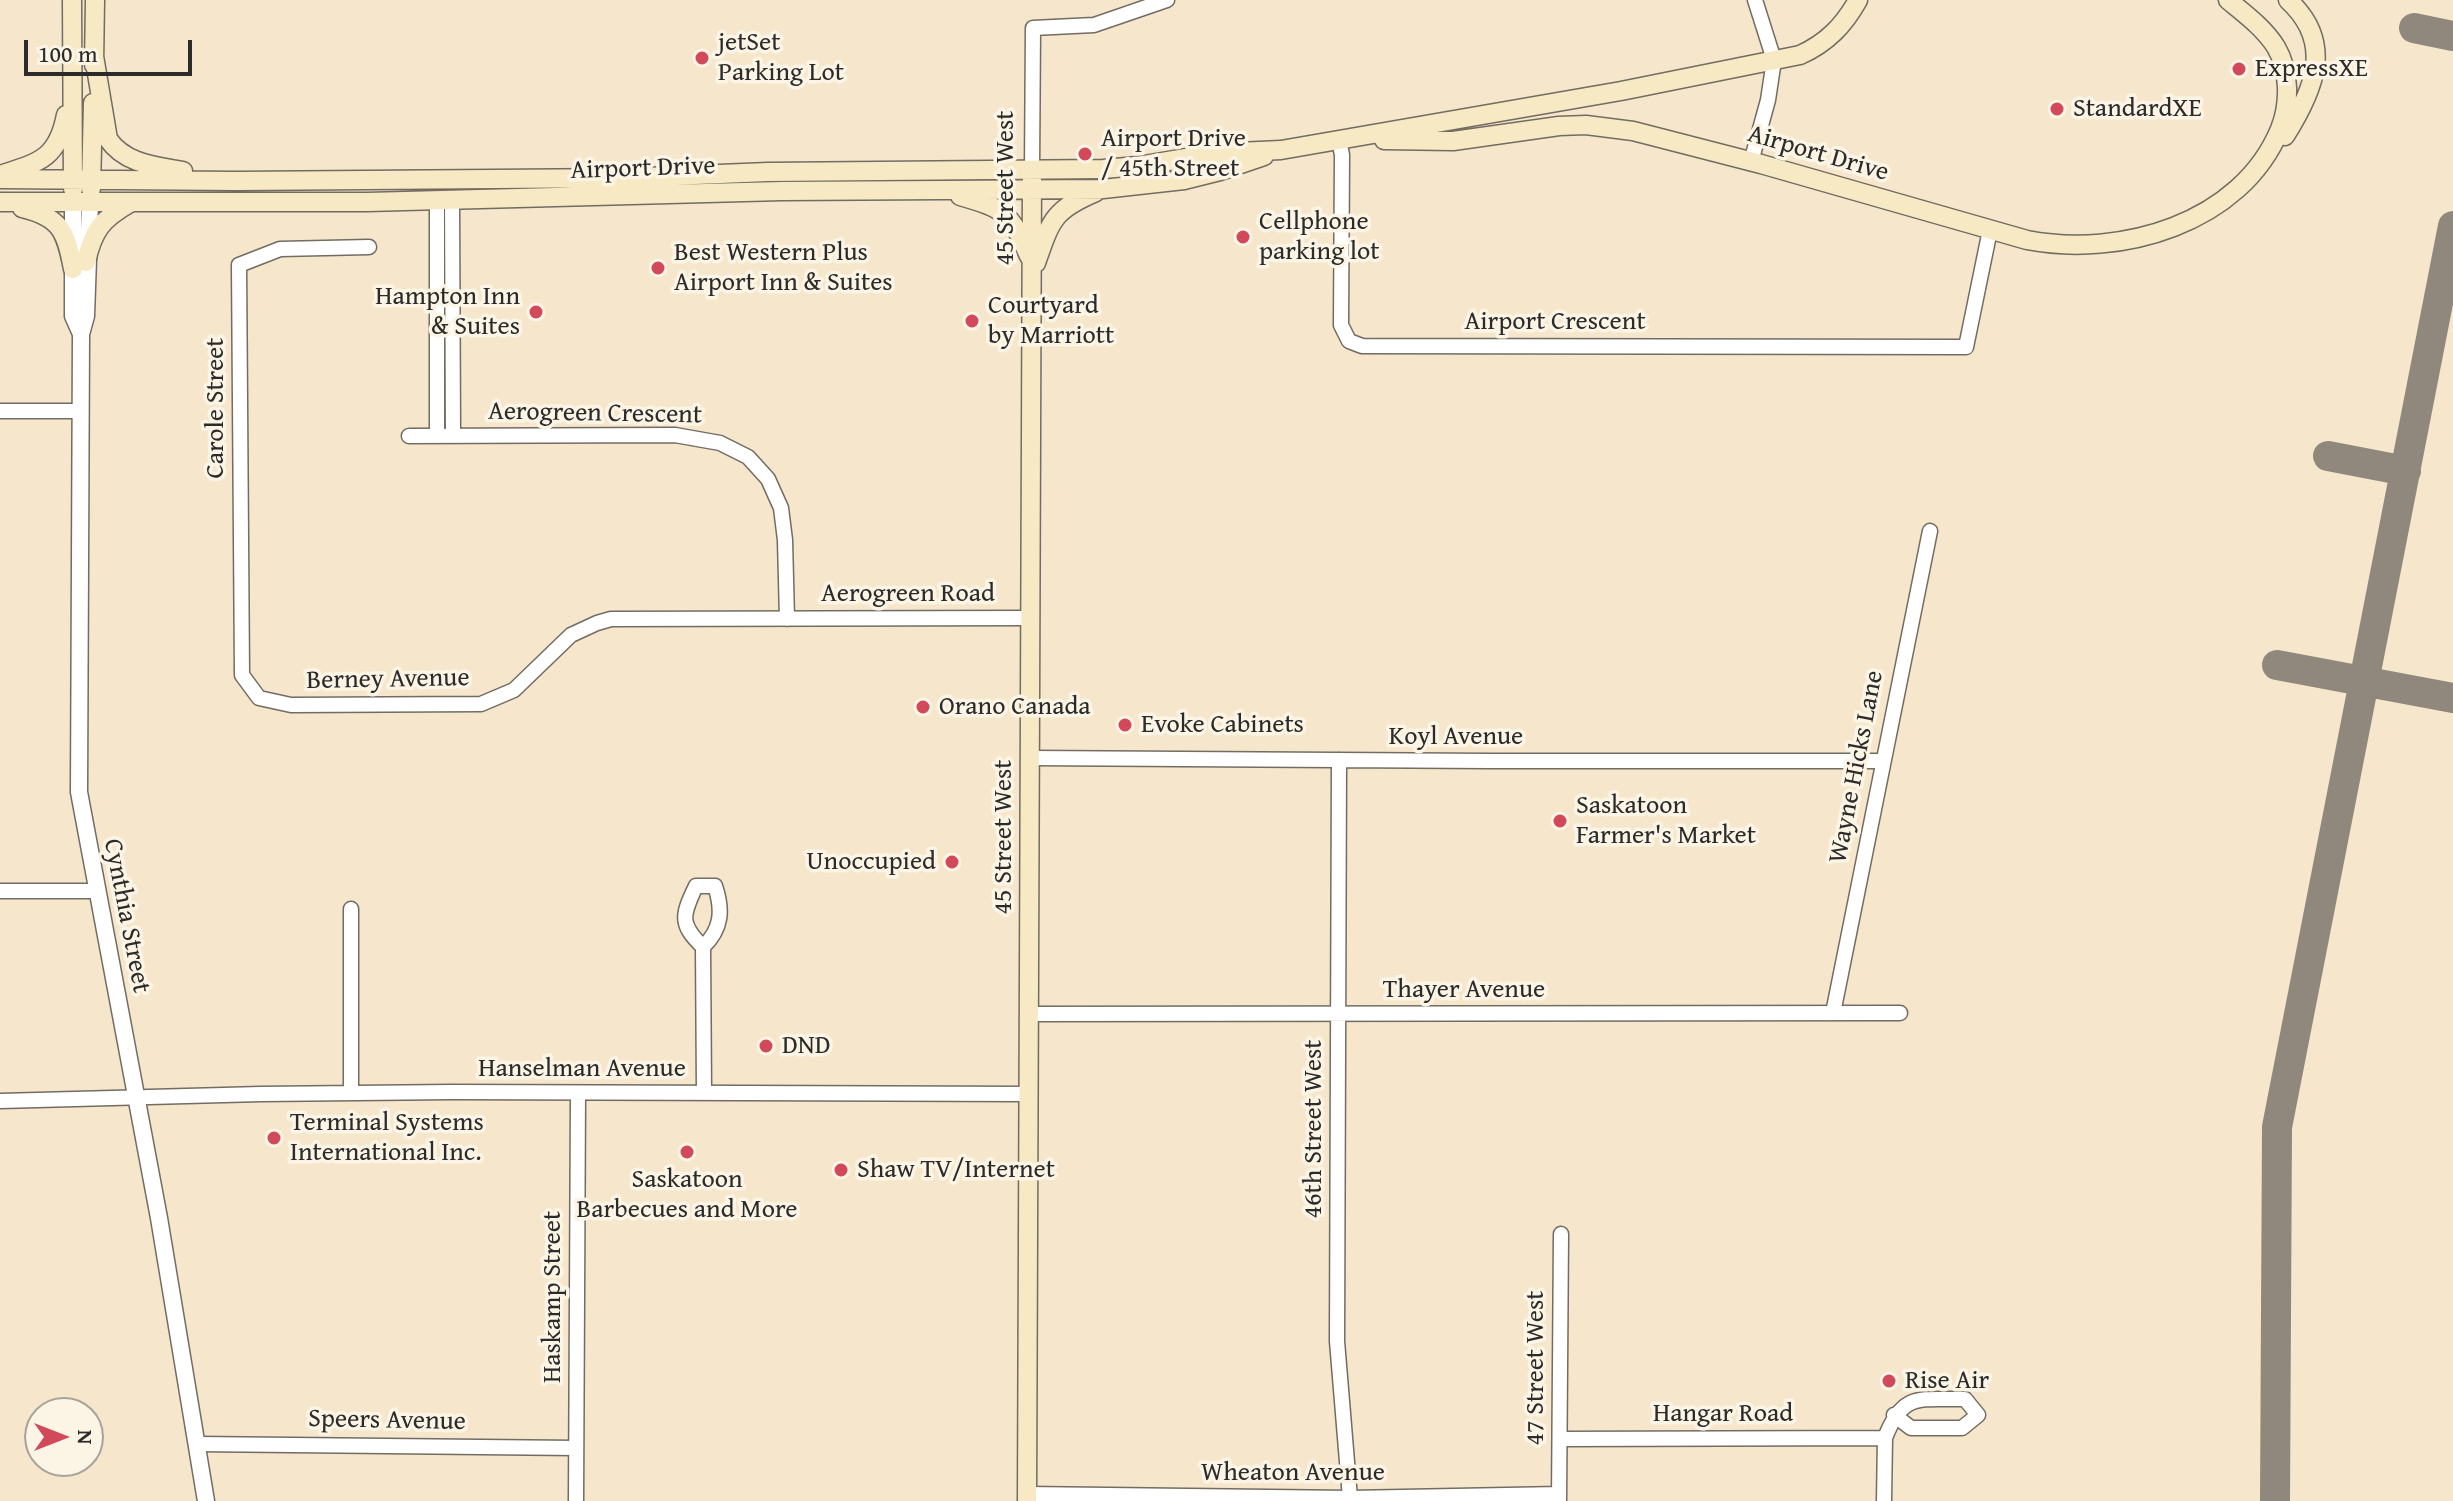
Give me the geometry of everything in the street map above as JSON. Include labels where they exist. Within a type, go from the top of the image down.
[{"type":"main road","points":[[72,0],[72,69],[82,202]]},
{"type":"main road","points":[[82,179],[94,56],[95,0]]},
{"type":"main road","name":"Airport Drive","points":[[0,203],[444,200],[938,190],[1216,153],[1281,150],[1621,91],[1800,55],[1838,31],[1858,0]]},
{"type":"main road","name":"Airport Drive","points":[[2228,0],[2268,37],[2280,55],[2286,75],[2287,103],[2281,126],[2266,158],[2252,174]]},
{"type":"main road","name":"Airport Drive","points":[[1344,139],[1453,141],[1531,129],[1586,125],[1633,131],[1990,230],[2052,245],[2085,246],[2125,240],[2181,224],[2221,200],[2279,147],[2301,112],[2315,72],[2315,48],[2310,29],[2298,9],[2288,0]]},
{"type":"main road","points":[[94,56],[108,139],[114,149],[136,162],[237,181]]},
{"type":"main road","points":[[0,177],[50,155],[58,144],[68,108],[72,69]]},
{"type":"main road","name":"Airport Drive","points":[[0,177],[237,181],[622,178],[768,172],[1032,179],[1103,189],[1184,180],[1281,150]]},
{"type":"main road","name":"45 Street West","points":[[1027,1498],[1032,179]]},
{"type":"main road","points":[[1031,269],[1057,213],[1103,189]]},
{"type":"main road","points":[[938,190],[1002,211],[1014,224],[1031,269]]},
{"type":"main road","points":[[80,265],[94,233],[109,216],[131,202]]},
{"type":"main road","points":[[0,203],[37,211],[52,219],[62,229],[80,265]]},
{"type":"street","name":"45 Street West","points":[[1032,179],[1033,28],[1094,25],[1167,0]]},
{"type":"street","points":[[1751,162],[1768,100],[1774,60],[1755,0]]},
{"type":"street","name":"Airport Crescent","points":[[1344,139],[1341,325],[1346,338],[1359,346],[1966,347],[1990,230]]},
{"type":"street","points":[[437,435],[444,200]]},
{"type":"street","points":[[444,200],[453,435]]},
{"type":"street","name":"Cynthia Street","points":[[82,202],[80,265],[73,316],[81,334],[79,792],[206,1501]]},
{"type":"street","name":"Carole Street","points":[[241,551],[239,265],[280,249],[369,247]]},
{"type":"street","points":[[0,411],[81,411]]},
{"type":"street","name":"Aerogreen Crescent","points":[[409,436],[684,436],[720,443],[748,457],[768,479],[781,508],[787,619]]},
{"type":"street","name":"Wayne Hicks Lane","points":[[1833,1013],[1930,531]]},
{"type":"street","name":"Berney Avenue","points":[[241,551],[242,675],[259,698],[291,705],[481,704],[514,690],[571,635],[611,619],[787,619]]},
{"type":"street","name":"Aerogreen Road","points":[[787,619],[1029,618]]},
{"type":"street","name":"Koyl Avenue","points":[[1030,758],[1883,761]]},
{"type":"street","name":"46th Street West","points":[[1339,760],[1337,1341],[1350,1498]]},
{"type":"street","points":[[0,891],[97,891]]},
{"type":"street","points":[[351,909],[351,1093]]},
{"type":"street","points":[[703,947],[704,1093]]},
{"type":"street","name":"Thayer Avenue","points":[[1029,1014],[1900,1013]]},
{"type":"street","name":"Hanselman Avenue","points":[[0,1101],[351,1093],[1028,1094]]},
{"type":"street","name":"Haskamp Street","points":[[576,1501],[578,1094]]},
{"type":"street","name":"47 Street West","points":[[1559,1498],[1561,1234]]},
{"type":"street","points":[[1884,1501],[1885,1438],[1894,1415],[1910,1401],[1965,1399],[1978,1415],[1962,1428],[1911,1428],[1894,1415]]},
{"type":"street","name":"Hangar Road","points":[[1561,1439],[1885,1438]]},
{"type":"street","name":"Speers Avenue","points":[[197,1444],[576,1448]]},
{"type":"street","name":"Wheaton Avenue","points":[[1027,1498],[1559,1498]]},
{"type":"taxiway","points":[[2414,28],[2453,36]]},
{"type":"taxiway","points":[[2275,1501],[2277,1127],[2453,226]]},
{"type":"taxiway","points":[[2328,456],[2406,471]]},
{"type":"taxiway","points":[[2277,665],[2453,698]]},
{"type":"place","name":"jetSet Parking Lot","points":[[702,58]]},
{"type":"place","name":"ExpressXE","points":[[2239,69]]},
{"type":"place","name":"StandardXE","points":[[2057,109]]},
{"type":"place","name":"Airport Drive / 45th Street","points":[[1085,154]]},
{"type":"place","name":"Cellphone parking lot","points":[[1243,237]]},
{"type":"place","name":"Best Western Plus Airport Inn & Suites","points":[[658,268]]},
{"type":"place","name":"Hampton Inn & Suites","points":[[536,312]]},
{"type":"place","name":"Courtyard by Marriott","points":[[972,321]]},
{"type":"place","name":"Orano Canada","points":[[923,707]]},
{"type":"place","name":"Evoke Cabinets","points":[[1125,725]]},
{"type":"place","name":"Saskatoon Farmer's Market","points":[[1560,821]]},
{"type":"place","name":"Unoccupied","points":[[952,862]]},
{"type":"place","name":"DND","points":[[766,1046]]},
{"type":"place","name":"Terminal Systems International Inc.","points":[[274,1138]]},
{"type":"place","name":"Saskatoon Barbecues and More","points":[[687,1152]]},
{"type":"place","name":"Shaw TV/Internet","points":[[841,1170]]},
{"type":"place","name":"Rise Air","points":[[1889,1381]]}]
